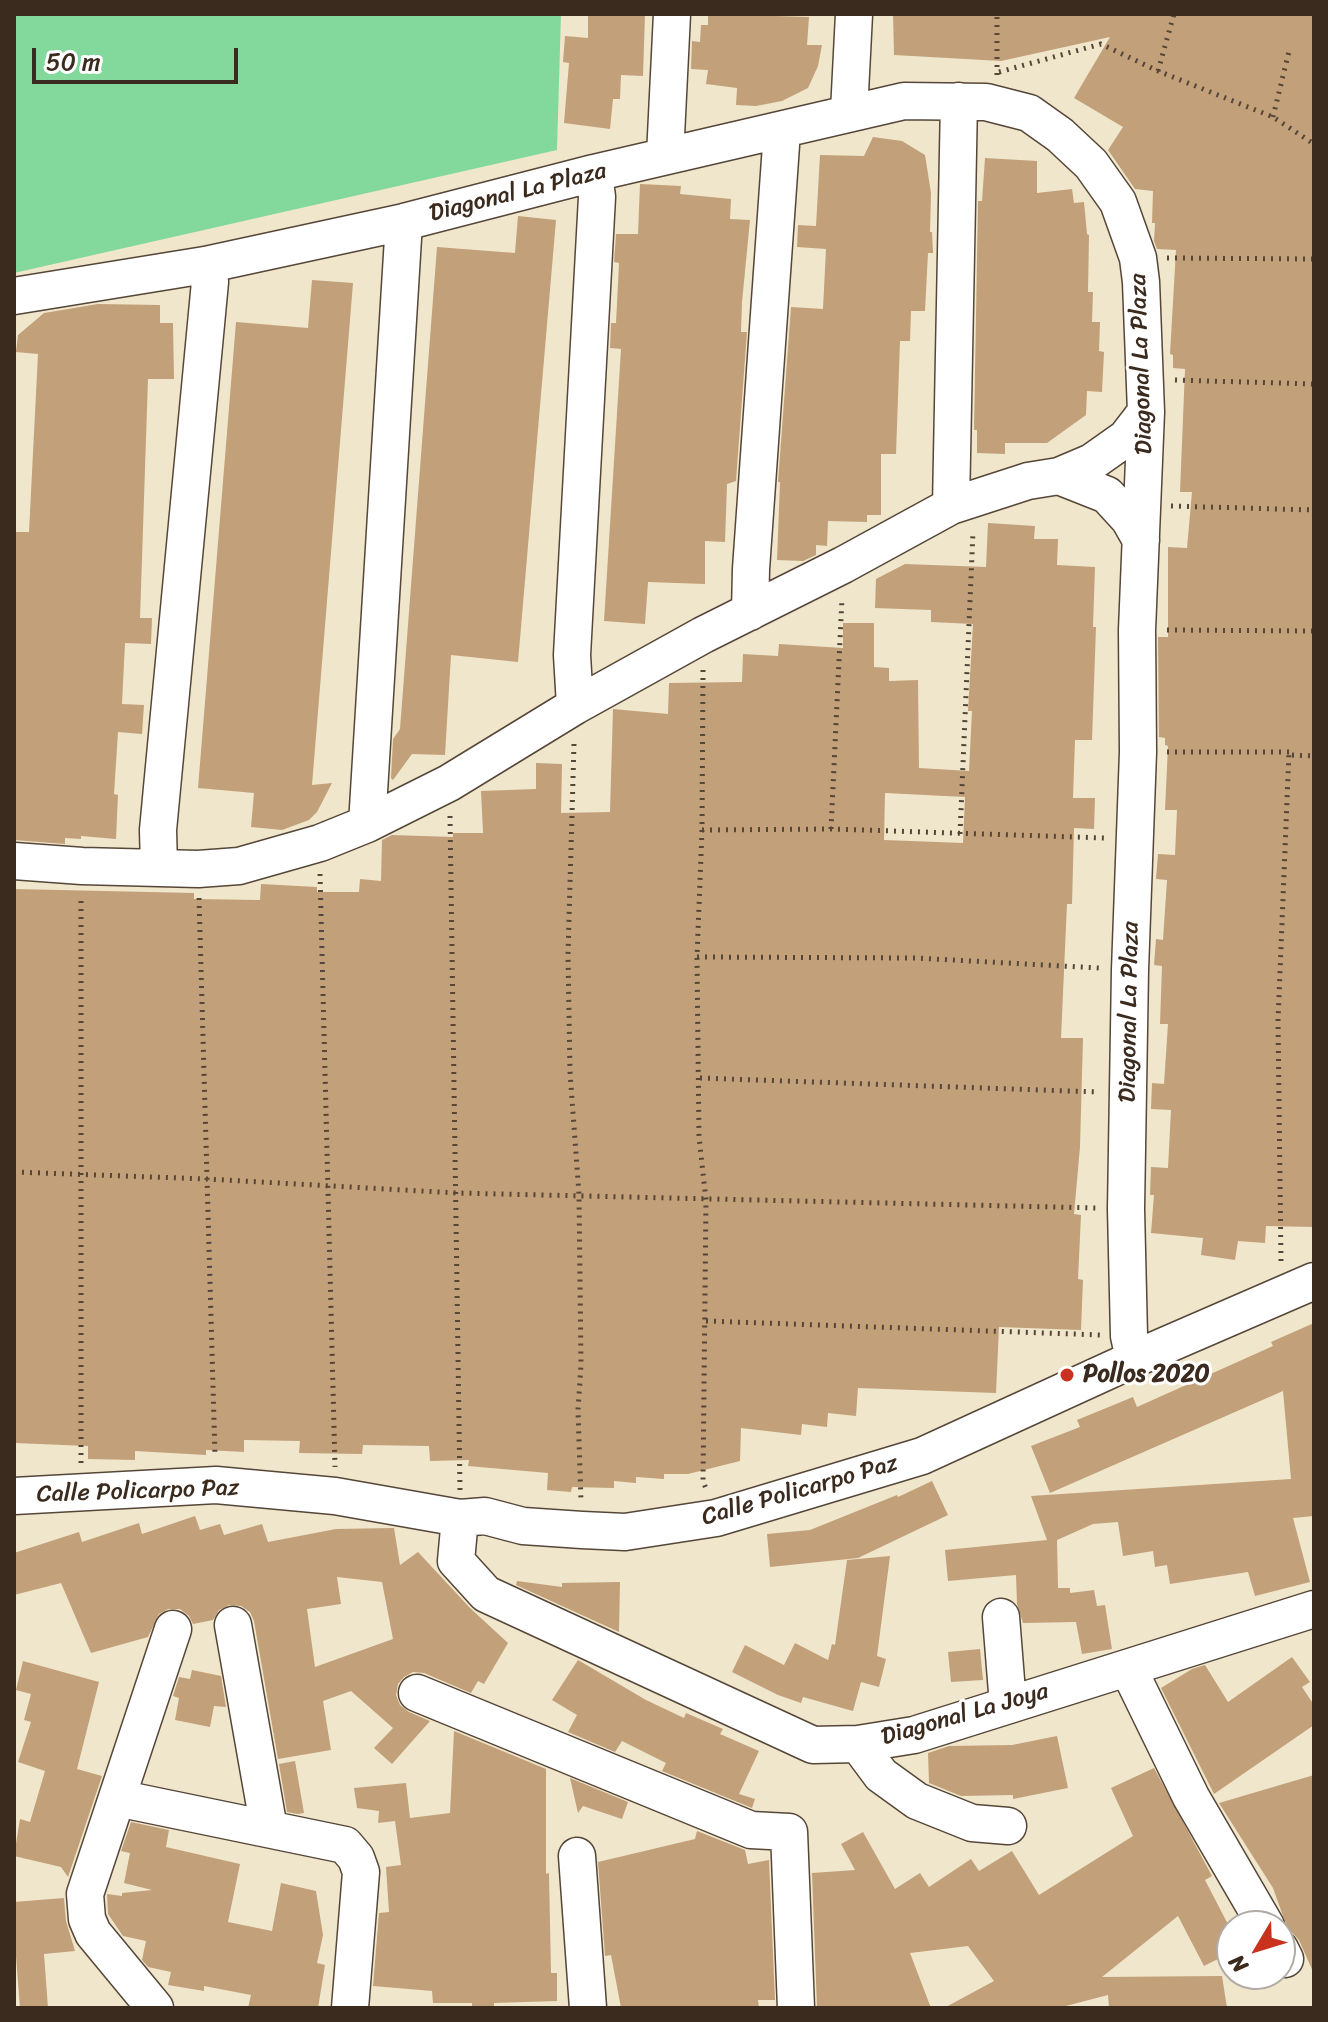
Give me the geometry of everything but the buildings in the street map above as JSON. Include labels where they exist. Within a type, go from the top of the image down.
[{"type":"street","points":[[665,156],[672,14]]},
{"type":"street","points":[[849,112],[854,14]]},
{"type":"street","points":[[963,502],[981,92]]},
{"type":"street","name":"Diagonal La Plaza","points":[[14,296],[205,265],[404,222],[594,173],[904,101],[981,92],[1029,113],[1060,135],[1091,164],[1118,202],[1138,258],[1146,396],[1137,630],[1138,752],[1126,1209],[1131,1347]]},
{"type":"street","points":[[750,612],[782,131]]},
{"type":"street","points":[[575,706],[572,655],[597,197],[594,173]]},
{"type":"street","points":[[367,824],[404,222]]},
{"type":"street","points":[[159,868],[158,830],[210,282],[205,265]]},
{"type":"street","points":[[14,861],[198,869],[239,866],[320,843],[367,824],[449,783],[575,706],[703,635],[963,502],[1028,481],[1059,476],[1092,462],[1126,438],[1146,396]]},
{"type":"street","points":[[1059,476],[1107,495],[1129,519],[1142,523]]},
{"type":"street","name":"Calle Policarpo Paz","points":[[14,1496],[216,1485],[335,1496],[460,1518],[485,1516],[523,1526],[582,1530],[625,1532],[716,1518],[922,1456],[1131,1347],[1277,1298],[1314,1281]]},
{"type":"street","name":"Diagonal La Joya","points":[[460,1518],[456,1561],[486,1594],[813,1745],[858,1744],[914,1735],[1314,1609]]},
{"type":"street","points":[[1001,1617],[1008,1705]]},
{"type":"street","points":[[233,1625],[269,1829]]},
{"type":"street","points":[[155,2008],[93,1933],[87,1919],[85,1894],[173,1629]]},
{"type":"street","points":[[1128,1668],[1191,1797],[1257,1910]]},
{"type":"street","points":[[417,1693],[751,1830],[789,1832],[796,2008]]},
{"type":"street","points":[[858,1744],[881,1775],[917,1801],[972,1823],[1008,1826]]},
{"type":"street","points":[[117,1798],[345,1845],[356,1858],[361,1872],[350,2008]]},
{"type":"street","points":[[577,1856],[588,2008]]},
{"type":"path","points":[[981,92],[997,14]]},
{"type":"path","points":[[1158,71],[1174,14]]},
{"type":"path","points":[[981,92],[1101,44],[1158,71],[1273,117],[1314,144]]},
{"type":"path","points":[[1273,117],[1290,47]]},
{"type":"path","points":[[1138,258],[1314,259]]},
{"type":"path","points":[[1146,396],[1314,384]]},
{"type":"path","points":[[960,834],[963,502]]},
{"type":"path","points":[[1142,523],[1314,510]]},
{"type":"path","points":[[831,829],[843,565]]},
{"type":"path","points":[[1137,630],[1314,631]]},
{"type":"path","points":[[703,635],[702,830],[697,957],[699,1137],[706,1200],[703,1481],[716,1518]]},
{"type":"path","points":[[575,706],[568,954],[570,1072],[579,1194],[581,1365],[578,1410],[582,1530]]},
{"type":"path","points":[[1138,752],[1289,752],[1289,755],[1314,756]]},
{"type":"path","points":[[1277,1298],[1282,1254],[1278,1021],[1289,752]]},
{"type":"path","points":[[449,783],[460,1518]]},
{"type":"path","points":[[702,830],[831,829],[1136,839]]},
{"type":"path","points":[[320,843],[335,1496]]},
{"type":"path","points":[[81,1492],[82,866]]},
{"type":"path","points":[[198,869],[216,1485]]},
{"type":"path","points":[[697,957],[916,958],[1130,970]]},
{"type":"path","points":[[700,1078],[1128,1093]]},
{"type":"path","points":[[14,1172],[457,1193],[1126,1209]]},
{"type":"path","points":[[706,1321],[1131,1347]]},
{"type":"green space","points":[[14,14],[561,14],[557,150],[14,273]]},
{"type":"place","name":"Pollos 2020","points":[[1067,1375]]}]
